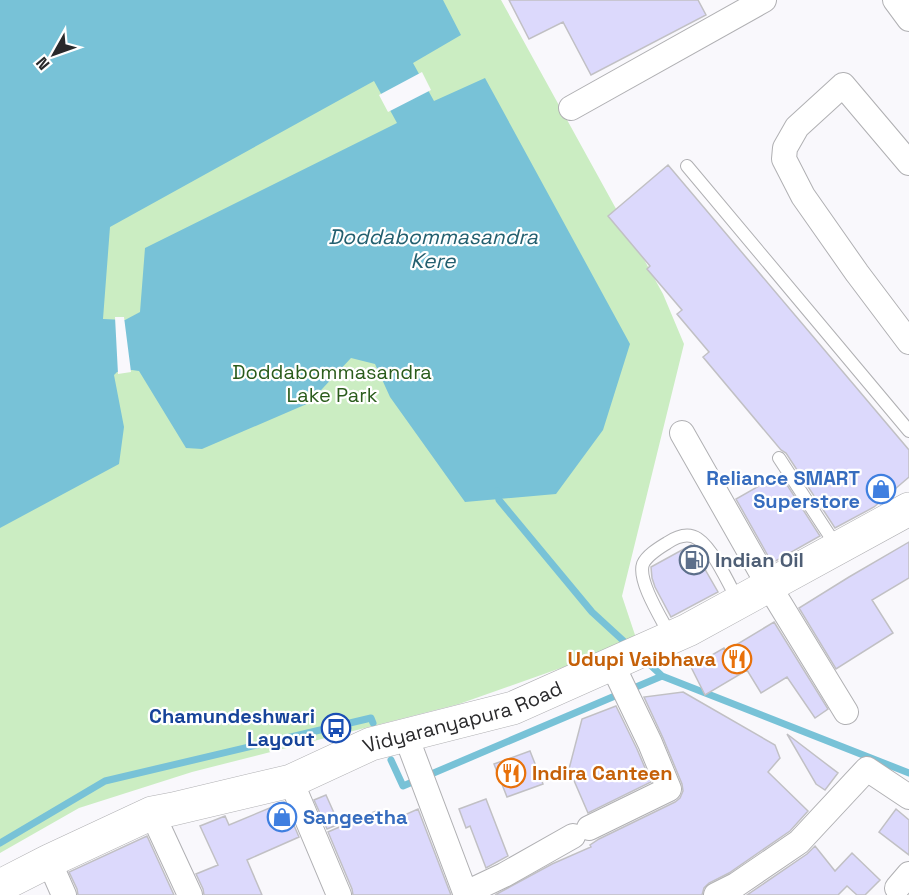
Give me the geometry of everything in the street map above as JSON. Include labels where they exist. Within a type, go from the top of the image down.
[{"type":"main road","name":"Vidyaranyapura Road","points":[[0,886],[152,813],[291,781],[371,744],[513,708],[688,630],[909,509]]},
{"type":"street","points":[[571,108],[764,0]]},
{"type":"street","points":[[895,0],[909,19]]},
{"type":"street","points":[[909,163],[843,85],[797,127],[785,148],[784,159],[803,196],[909,342]]},
{"type":"street","points":[[682,433],[769,586],[846,712]]},
{"type":"street","points":[[406,736],[466,894],[581,832],[669,789],[612,664]]},
{"type":"street","points":[[716,895],[736,885],[799,842],[867,769],[909,797]]},
{"type":"street","points":[[291,781],[339,895]]},
{"type":"street","points":[[152,813],[190,895]]},
{"type":"street","points":[[48,861],[64,895]]},
{"type":"lane","points":[[687,166],[909,431]]},
{"type":"lane","points":[[779,458],[837,548]]},
{"type":"lane","points":[[672,638],[653,602],[642,566],[658,548],[676,537],[697,538],[709,550],[739,603]]},
{"type":"green space","name":"Doddabommasandra Lake Park","points":[[0,0],[501,0],[663,294],[684,344],[622,596],[637,641],[459,704],[192,772],[79,808],[0,853]]},
{"type":"water","name":"Doddabommasandra Kere","points":[[0,0],[443,0],[461,35],[413,63],[434,101],[485,78],[630,344],[603,430],[556,494],[465,502],[390,397],[375,364],[351,358],[309,403],[202,449],[186,448],[139,371],[132,370],[117,372],[114,375],[124,427],[119,464],[0,528]],"holes":[[[374,81],[397,123],[145,248],[140,312],[125,320],[103,319],[110,227]]]},
{"type":"pier","points":[[422,72],[431,90],[388,112],[379,95]]},
{"type":"pier","points":[[115,317],[124,317],[131,372],[118,374]]},
{"type":"building","points":[[509,0],[698,0],[706,15],[591,75],[563,22],[529,39]]},
{"type":"building","points":[[668,165],[909,450],[909,477],[874,507],[835,528],[786,453],[781,450],[703,357],[709,352],[677,314],[682,310],[647,269],[650,266],[608,216]]},
{"type":"building","points":[[780,474],[820,536],[772,563],[736,499]]},
{"type":"building","points":[[909,542],[909,578],[872,600],[893,633],[836,669],[799,608]]},
{"type":"building","points":[[691,545],[718,592],[671,617],[655,587],[651,567]]},
{"type":"building","points":[[774,622],[828,709],[815,718],[787,677],[761,693],[747,670],[705,695],[691,667],[724,648],[726,651]]},
{"type":"building","points":[[683,692],[775,745],[780,758],[768,772],[808,811],[790,831],[729,873],[709,883],[702,895],[495,895],[552,864],[591,847],[590,845],[599,839],[680,798],[683,791],[682,784],[644,697]]},
{"type":"building","points":[[616,706],[651,782],[588,813],[569,769],[582,719]]},
{"type":"building","points":[[787,734],[838,773],[825,790],[816,784]]},
{"type":"building","points":[[530,751],[543,784],[507,797],[494,764]]},
{"type":"building","points":[[326,795],[339,824],[327,829],[314,800]]},
{"type":"building","points":[[486,799],[508,856],[486,868],[470,826],[466,828],[459,809]]},
{"type":"building","points":[[284,802],[299,837],[247,860],[262,895],[204,895],[196,874],[218,865],[200,826],[225,816],[229,825]]},
{"type":"building","points":[[418,809],[451,895],[353,895],[328,832],[376,811],[382,825]]},
{"type":"building","points":[[896,809],[909,820],[909,855],[879,832]]},
{"type":"building","points":[[147,836],[174,895],[78,895],[69,872]]},
{"type":"building","points":[[815,846],[835,871],[852,853],[880,880],[865,895],[857,895],[847,886],[838,895],[747,895],[807,854]]},
{"type":"waterway","points":[[497,491],[499,500],[592,612],[629,646]]},
{"type":"waterway","points":[[644,659],[662,676]]},
{"type":"waterway","points":[[391,760],[403,786],[662,676],[909,773]]},
{"type":"waterway","points":[[0,843],[105,781],[371,718],[373,723]]},
{"type":"place","name":"Reliance SMART Superstore","points":[[881,489]]},
{"type":"place","name":"Indian Oil","points":[[694,560]]},
{"type":"place","name":"Udupi Vaibhava","points":[[737,659]]},
{"type":"place","name":"Chamundeshwari Layout","points":[[336,728]]},
{"type":"place","name":"Indira Canteen","points":[[511,773]]},
{"type":"place","name":"Sangeetha","points":[[282,817]]}]
